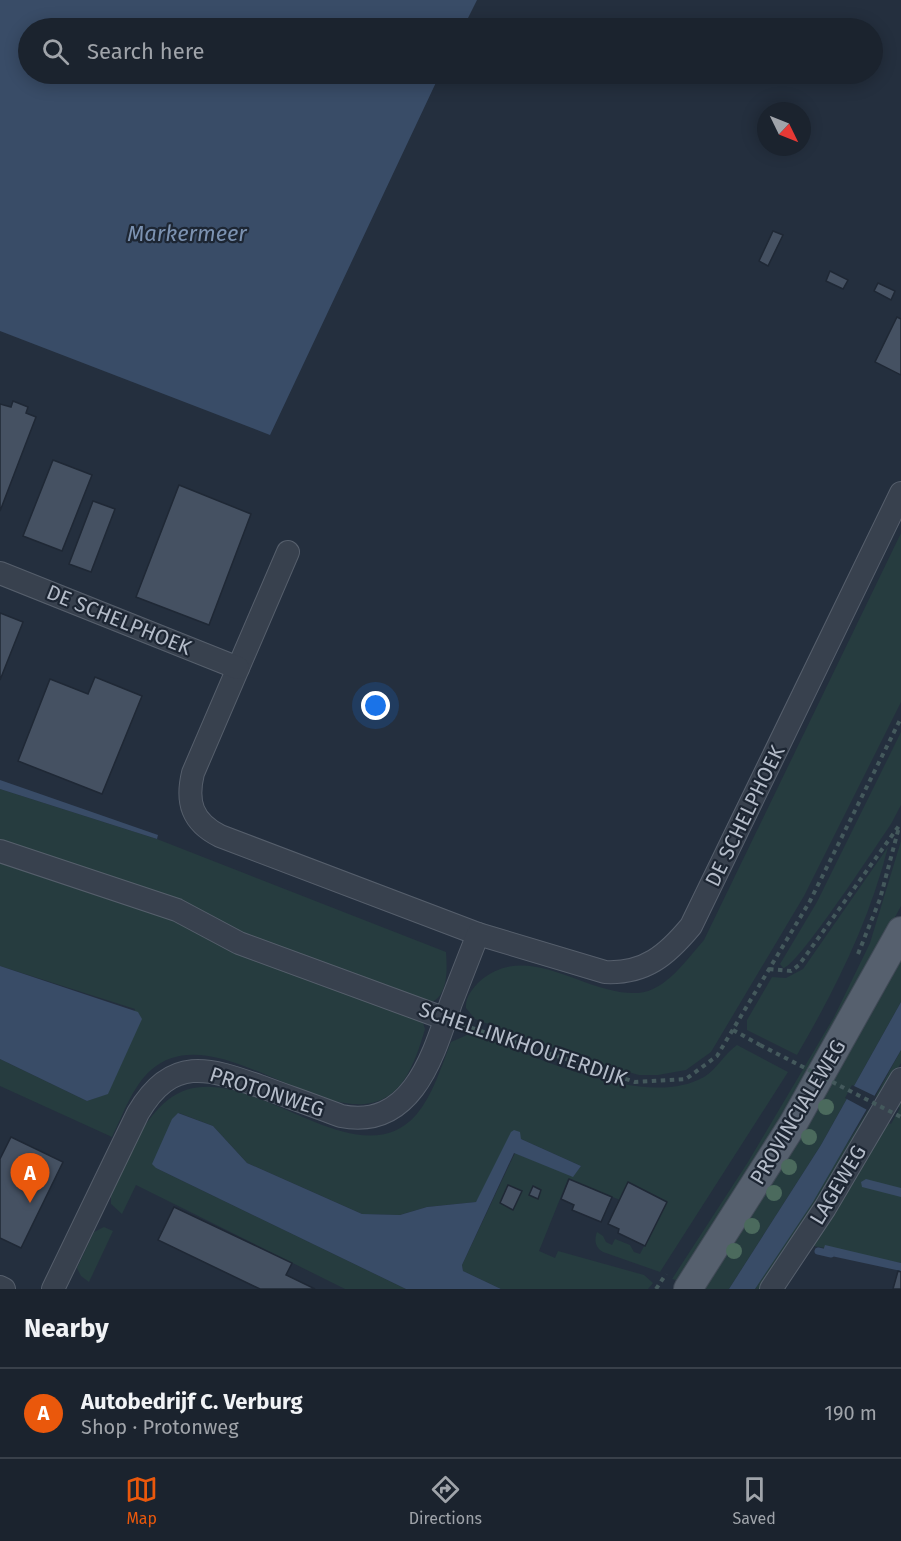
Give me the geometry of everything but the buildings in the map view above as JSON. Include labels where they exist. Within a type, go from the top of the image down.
[{"type":"main road","name":"PROVINCIALEWEG","points":[[679,1280],[793,1124],[901,931]]},
{"type":"street","name":"DE SCHELPHOEK","points":[[288,552],[194,773],[189,790],[191,806],[196,818],[205,828],[220,836],[478,934],[583,967],[624,973],[645,966],[664,955],[692,926],[901,494]]},
{"type":"street","name":"DE SCHELPHOEK","points":[[0,573],[238,668]]},
{"type":"street","name":"SCHELLINKHOUTERDIJK","points":[[0,851],[177,910],[239,943],[446,1019]]},
{"type":"street","points":[[446,1019],[478,934]]},
{"type":"street","name":"PROTONWEG","points":[[53,1289],[138,1113],[150,1093],[166,1080],[184,1072],[204,1070],[225,1074],[341,1116],[360,1120],[381,1115],[410,1094],[431,1058],[446,1019]]},
{"type":"street","name":"LAGEWEG","points":[[771,1289],[825,1208],[901,1079]]},
{"type":"path","name":"SCHELLINKHOUTERDIJK","points":[[446,1019],[635,1082],[686,1079],[717,1056],[810,901],[901,718]]},
{"type":"path","points":[[769,969],[791,971],[799,965],[900,825]]},
{"type":"path","points":[[854,962],[880,899],[900,825]]},
{"type":"path","points":[[733,1030],[901,1117]]},
{"type":"path","points":[[795,1072],[801,1062]]},
{"type":"path","points":[[656,1289],[679,1280]]},
{"type":"green space","points":[[901,533],[901,702],[804,896],[711,1052],[686,1070],[658,1075],[639,1075],[589,1061],[475,1019],[466,1008],[468,996],[480,981],[499,970],[518,966],[538,967],[618,992],[638,993],[658,987],[683,965],[704,940]]},
{"type":"green space","points":[[901,732],[901,805],[855,878],[804,949],[783,968],[780,964],[817,902]]},
{"type":"green space","points":[[0,789],[157,839],[446,952],[444,988],[441,994],[430,1003],[0,844]]},
{"type":"green space","points":[[901,841],[901,906],[822,1054],[679,1281],[672,1279],[748,1162],[834,1017],[870,943]]},
{"type":"green space","points":[[888,847],[871,902],[850,954],[797,1055],[747,1030],[747,1020],[772,977],[786,978],[803,969]]},
{"type":"green space","points":[[0,859],[182,920],[421,1017],[425,1029],[411,1068],[404,1080],[380,1100],[351,1104],[318,1096],[247,1067],[213,1057],[180,1056],[151,1070],[144,1077],[128,1102],[112,1137],[0,1086],[0,1059],[87,1101],[108,1093],[135,1009],[0,966]]},
{"type":"green space","points":[[901,956],[901,1002],[821,1145],[729,1289],[701,1289],[826,1091]]},
{"type":"green space","points":[[467,1035],[479,1036],[561,1067],[623,1084],[653,1087],[680,1086],[704,1077],[737,1045],[788,1072],[660,1272],[603,1252],[597,1246],[596,1238],[597,1232],[606,1242],[612,1245],[615,1239],[630,1245],[634,1252],[640,1254],[667,1201],[629,1182],[620,1200],[568,1179],[539,1251],[555,1258],[558,1251],[644,1275],[653,1283],[648,1289],[501,1289],[463,1271],[462,1265],[515,1153],[573,1176],[581,1166],[521,1139],[476,1202],[427,1207],[400,1215],[362,1214],[247,1163],[213,1126],[179,1113],[156,1168],[406,1289],[345,1289],[136,1185],[122,1214],[111,1204],[111,1196],[141,1131],[149,1119],[169,1099],[197,1087],[228,1089],[261,1099],[329,1127],[361,1135],[390,1133],[416,1115],[432,1090],[451,1042]]},
{"type":"green space","points":[[901,1050],[901,1063],[762,1289],[755,1289],[867,1112]]},
{"type":"green space","points":[[901,1094],[901,1263],[809,1245],[886,1122],[891,1124],[900,1108],[895,1105]]},
{"type":"green space","points":[[104,1227],[113,1231],[89,1282],[81,1276],[77,1268],[94,1232]]},
{"type":"water","name":"Markermeer","points":[[0,0],[477,0],[468,18],[18,18],[18,84],[435,84],[270,435],[0,331]]},
{"type":"water","points":[[0,780],[158,835],[157,839],[0,789]]},
{"type":"water","points":[[0,966],[138,1012],[142,1019],[108,1094],[87,1101],[0,1059]]},
{"type":"water","points":[[901,1002],[901,1050],[813,1202],[755,1289],[729,1289],[821,1145]]},
{"type":"water","points":[[178,1113],[213,1126],[247,1163],[362,1214],[400,1215],[427,1207],[476,1202],[514,1130],[520,1132],[521,1139],[581,1166],[573,1177],[514,1153],[462,1265],[463,1271],[501,1289],[406,1289],[156,1168],[152,1164],[172,1119]]},
{"type":"water","points":[[866,1179],[901,1188],[901,1197],[862,1187],[861,1182]]},
{"type":"water","points":[[825,1245],[901,1263],[901,1271],[822,1254]]},
{"type":"pier","points":[[852,1085],[879,1098],[871,1112],[845,1098]]},
{"type":"waterway","points":[[818,1251],[831,1254]]},
{"type":"place","name":"Autobedrijf C. Verburg","points":[[30,1203]]}]
